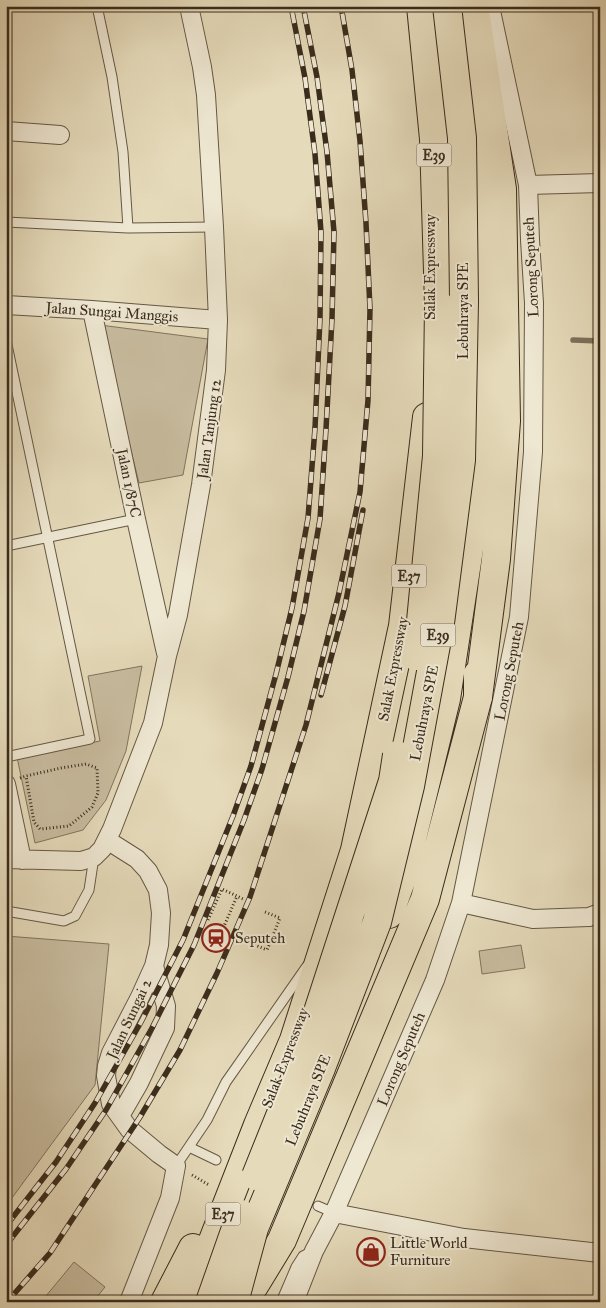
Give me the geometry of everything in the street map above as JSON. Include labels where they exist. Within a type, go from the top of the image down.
[{"type":"highway","name":"Salak Expressway","points":[[189,1302],[294,1040],[355,850],[403,626],[429,406],[431,223],[409,6]]},
{"type":"highway","name":"Lebuhraya SPE","points":[[210,1302],[240,1216],[301,1064],[393,780],[421,621],[438,456],[439,297],[434,139],[421,6]]},
{"type":"highway","name":"Lebuhraya SPE","points":[[246,1297],[254,1228],[321,1068],[378,922],[410,786],[440,623],[461,460],[464,301],[462,138],[447,6]]},
{"type":"highway","name":"E37","points":[[230,1302],[276,1203],[336,1064],[403,874],[446,699],[476,503],[482,307],[480,196],[470,76],[460,6]]},
{"type":"highway","points":[[246,1297],[282,1240],[425,899],[478,696],[496,559],[506,421],[502,189],[473,6]]},
{"type":"highway","points":[[476,503],[478,696]]},
{"type":"highway","points":[[165,1302],[258,1126]]},
{"type":"highway","points":[[246,1297],[276,1203]]},
{"type":"street","name":"Jalan Tanjung 12","points":[[107,840],[152,723],[178,615],[201,485],[216,370],[218,320],[206,95],[189,6]]},
{"type":"street","name":"Lorong Seputeh","points":[[294,1302],[314,1251],[334,1214],[435,980],[461,903],[519,617],[533,452],[534,303],[528,185],[490,6]]},
{"type":"street","points":[[6,131],[60,135]]},
{"type":"street","points":[[528,185],[600,183]]},
{"type":"street","name":"Jalan Sungai Manggis","points":[[6,305],[218,320]]},
{"type":"street","name":"Jalan 1/87C","points":[[92,310],[167,656]]},
{"type":"street","points":[[11,782],[14,859],[81,861],[94,857],[107,840]]},
{"type":"street","name":"Jalan Sungai 2","points":[[107,840],[136,859],[148,871],[158,890],[161,913],[157,957],[154,966],[111,1053],[107,1066],[106,1076],[111,1104],[120,1116],[139,1083],[165,1028],[166,1006],[154,966]]},
{"type":"street","points":[[461,903],[533,920],[588,917],[600,913]]},
{"type":"street","points":[[120,1116],[129,1129],[176,1166],[170,1198],[129,1302]]},
{"type":"street","points":[[334,1214],[464,1238],[598,1253]]},
{"type":"lane","points":[[97,6],[112,77],[123,152],[128,228]]},
{"type":"lane","points":[[6,222],[128,228],[214,227]]},
{"type":"lane","points":[[6,340],[90,739],[6,757]]},
{"type":"lane","points":[[6,546],[136,519]]},
{"type":"lane","points":[[6,911],[64,921],[75,916],[90,890],[94,857]]},
{"type":"lane","points":[[176,1166],[207,1120],[226,1082],[327,938]]},
{"type":"lane","points":[[189,1147],[216,1160]]},
{"type":"lane","points":[[318,1206],[334,1214]]},
{"type":"lane","points":[[281,1302],[296,1267],[303,1256],[314,1251]]},
{"type":"path","points":[[11,782],[26,776],[86,764],[97,768],[98,793],[92,807],[69,826],[40,829],[34,822],[26,776]]},
{"type":"path","points":[[208,920],[222,889],[243,899]]},
{"type":"path","points":[[237,896],[222,931],[267,950],[280,918],[264,912]]},
{"type":"shaded area","points":[[100,325],[208,339],[183,475],[139,483]]},
{"type":"shaded area","points":[[142,666],[126,751],[106,800],[83,830],[35,843],[17,757],[100,741],[88,676]]},
{"type":"shaded area","points":[[6,936],[109,944],[95,1085],[6,1206]]},
{"type":"shaded area","points":[[521,945],[525,968],[482,974],[479,951]]},
{"type":"shaded area","points":[[74,1262],[105,1287],[93,1302],[41,1302]]},
{"type":"waterway","points":[[573,340],[600,341]]},
{"type":"railway","points":[[6,1226],[56,1162],[95,1103],[141,1022],[183,940],[251,766],[292,608],[308,518],[315,428],[320,318],[321,232],[315,154],[305,78],[291,6]]},
{"type":"railway","points":[[6,1245],[66,1169],[106,1110],[152,1028],[194,945],[244,820],[262,769],[304,611],[320,519],[332,319],[334,232],[327,152],[317,77],[303,6]]},
{"type":"railway","points":[[7,1302],[50,1253],[140,1117],[180,1050],[217,973],[250,897],[306,725],[339,593],[360,492],[368,400],[370,309],[366,223],[352,70],[341,6]]},
{"type":"railway","points":[[321,695],[345,606],[363,510]]},
{"type":"place","name":"Seputeh","points":[[216,938]]},
{"type":"place","name":"Little World Furniture","points":[[371,1252]]}]
